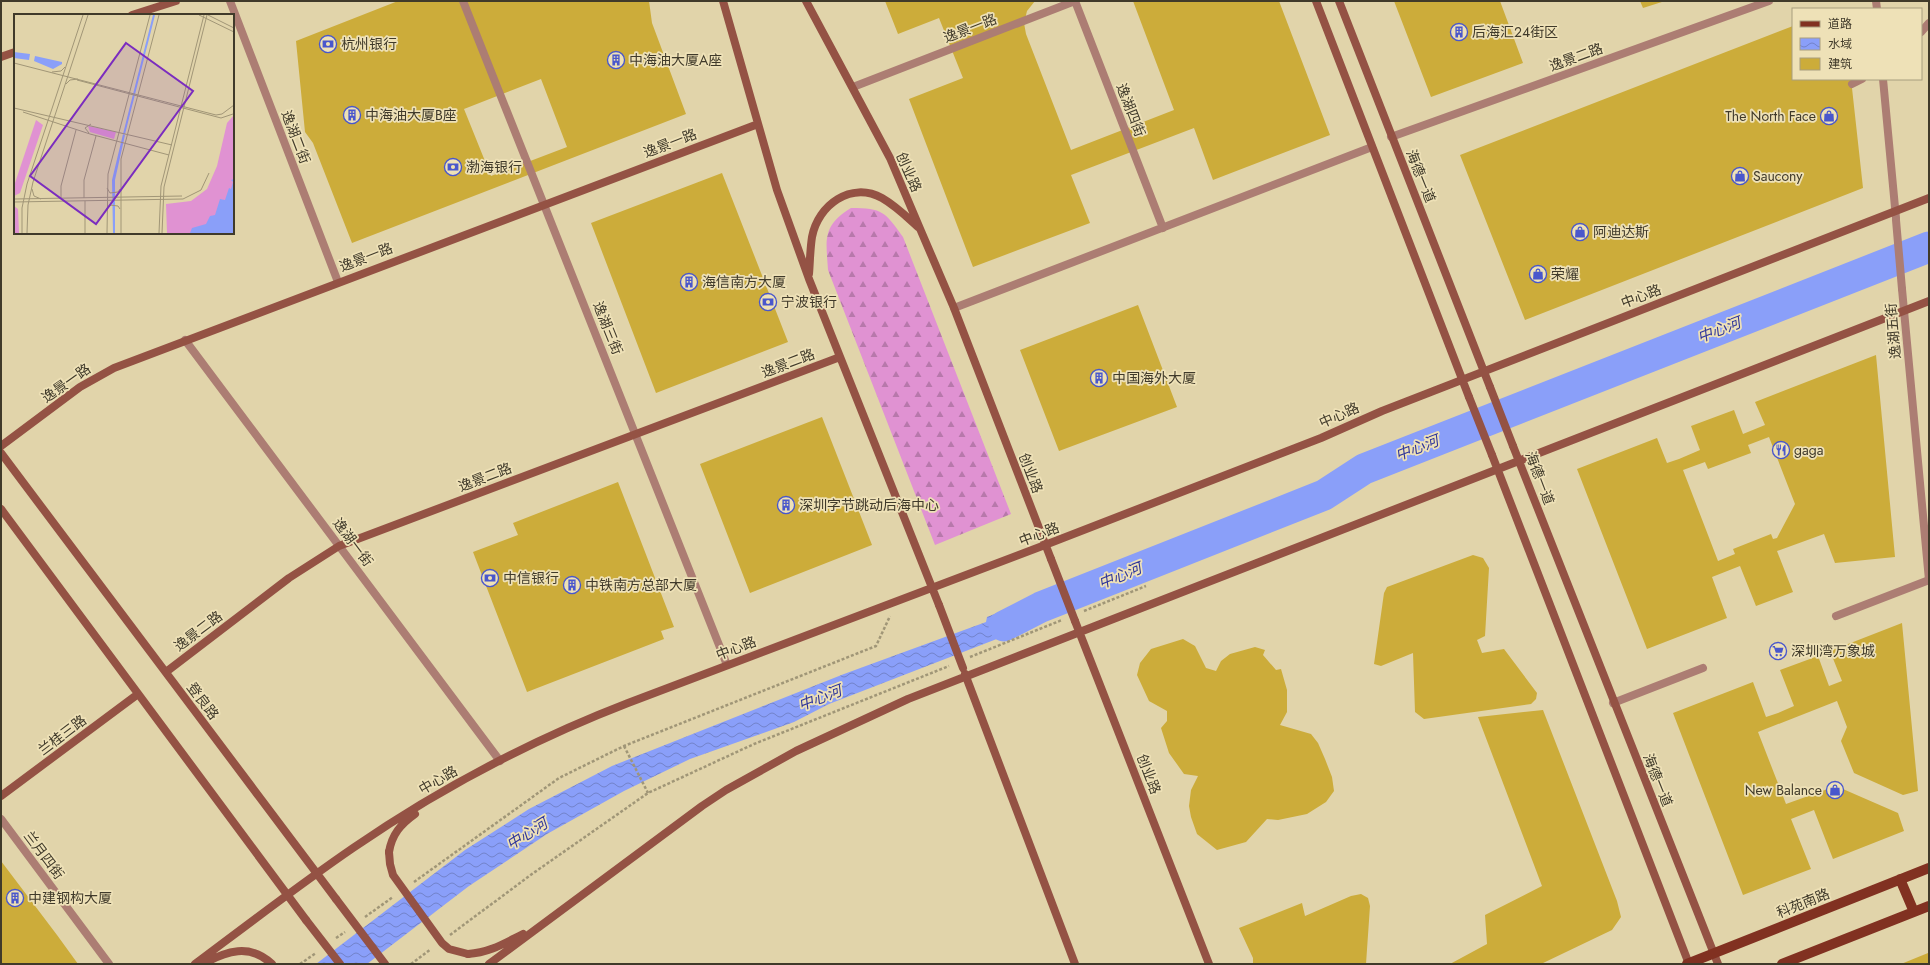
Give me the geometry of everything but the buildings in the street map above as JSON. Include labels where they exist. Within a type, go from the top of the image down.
[{"type":"main road","points":[[135,14],[176,1]]},
{"type":"main road","points":[[723,1],[777,190],[809,279],[939,605],[1075,964]]},
{"type":"main road","name":"创业路","points":[[806,1],[890,158],[954,308],[1050,559],[1209,964]]},
{"type":"main road","points":[[1316,1],[1688,964]]},
{"type":"main road","name":"海德一道","points":[[1339,1],[1613,703],[1718,964]]},
{"type":"main road","points":[[1,57],[14,52]]},
{"type":"main road","name":"逸景一路","points":[[1,446],[95,378],[136,358],[758,124]]},
{"type":"main road","points":[[809,279],[812,236],[818,219],[827,206],[839,197],[853,192],[868,193],[881,198],[898,209],[921,231]]},
{"type":"main road","name":"中心路","points":[[195,964],[316,874],[386,826],[500,761],[596,715],[897,602],[1321,438],[1378,412],[1929,198]]},
{"type":"main road","points":[[489,964],[702,806],[796,751],[879,711],[1929,301]]},
{"type":"main road","name":"逸景二路","points":[[166,672],[289,578],[339,546],[840,357]]},
{"type":"main road","name":"登良路","points":[[1,453],[385,964]]},
{"type":"main road","points":[[1,509],[340,964]]},
{"type":"main road","name":"兰桂三路","points":[[1,796],[138,694]]},
{"type":"main road","points":[[441,794],[397,830],[391,840],[389,852],[393,875],[442,943],[449,949],[468,954],[481,953],[496,948],[547,921]]},
{"type":"main road","name":"科苑南路","points":[[1688,964],[1929,868]]},
{"type":"main road","points":[[1900,879],[1914,912]]},
{"type":"main road","points":[[1782,964],[1929,906]]},
{"type":"main road","points":[[203,964],[229,952],[248,950],[265,958],[272,964]]},
{"type":"street","name":"逸湖二街","points":[[230,1],[338,282]]},
{"type":"street","name":"逸湖三街","points":[[463,1],[727,665]]},
{"type":"street","name":"逸景一路","points":[[853,87],[1075,1]]},
{"type":"street","name":"逸湖四街","points":[[1075,1],[1162,228]]},
{"type":"street","name":"逸景二路","points":[[1392,137],[1769,1]]},
{"type":"street","points":[[1922,31],[1929,23]]},
{"type":"street","points":[[1852,84],[1860,80]]},
{"type":"street","name":"逸湖五街","points":[[1883,80],[1929,580]]},
{"type":"street","points":[[954,308],[1372,147]]},
{"type":"street","name":"逸湖一街","points":[[185,340],[500,761]]},
{"type":"street","points":[[1836,616],[1929,580]]},
{"type":"street","points":[[1613,703],[1703,668]]},
{"type":"street","name":"兰月四街","points":[[1,819],[109,964]]},
{"type":"path","points":[[410,884],[559,778],[624,746],[876,646],[897,602]]},
{"type":"path","points":[[624,746],[648,793]]},
{"type":"path","points":[[359,922],[398,894]]},
{"type":"path","points":[[333,940],[346,931]]},
{"type":"path","points":[[300,964],[320,949]]},
{"type":"green space","points":[[851,208],[870,209],[882,213],[892,222],[903,237],[1011,514],[935,545],[828,270],[827,242],[830,227]]},
{"type":"water","points":[[1037,597],[1046,620],[829,704],[794,722],[690,759],[624,791],[547,834],[469,886],[367,964],[316,964],[465,850],[529,809],[612,766],[844,674],[986,622],[987,617]]},
{"type":"waterway","name":"中心河","points":[[1004,626],[1041,607],[1324,495],[1364,469],[1929,247]]},
{"type":"place","name":"后海汇24街区","points":[[1459,32]]},
{"type":"place","name":"杭州银行","points":[[328,44]]},
{"type":"place","name":"中海油大厦A座","points":[[616,60]]},
{"type":"place","name":"中海油大厦B座","points":[[352,115]]},
{"type":"place","name":"The North Face","points":[[1829,116]]},
{"type":"place","name":"渤海银行","points":[[453,167]]},
{"type":"place","name":"Saucony","points":[[1740,176]]},
{"type":"place","name":"阿迪达斯","points":[[1580,232]]},
{"type":"place","name":"荣耀","points":[[1538,274]]},
{"type":"place","name":"海信南方大厦","points":[[689,282]]},
{"type":"place","name":"宁波银行","points":[[768,302]]},
{"type":"place","name":"中国海外大厦","points":[[1099,378]]},
{"type":"place","name":"gaga","points":[[1781,450]]},
{"type":"place","name":"深圳字节跳动后海中心","points":[[786,505]]},
{"type":"place","name":"中信银行","points":[[490,578]]},
{"type":"place","name":"中铁南方总部大厦","points":[[572,585]]},
{"type":"place","name":"深圳湾万象城","points":[[1778,651]]},
{"type":"place","name":"New Balance","points":[[1835,790]]},
{"type":"place","name":"中建钢构大厦","points":[[15,898]]}]
